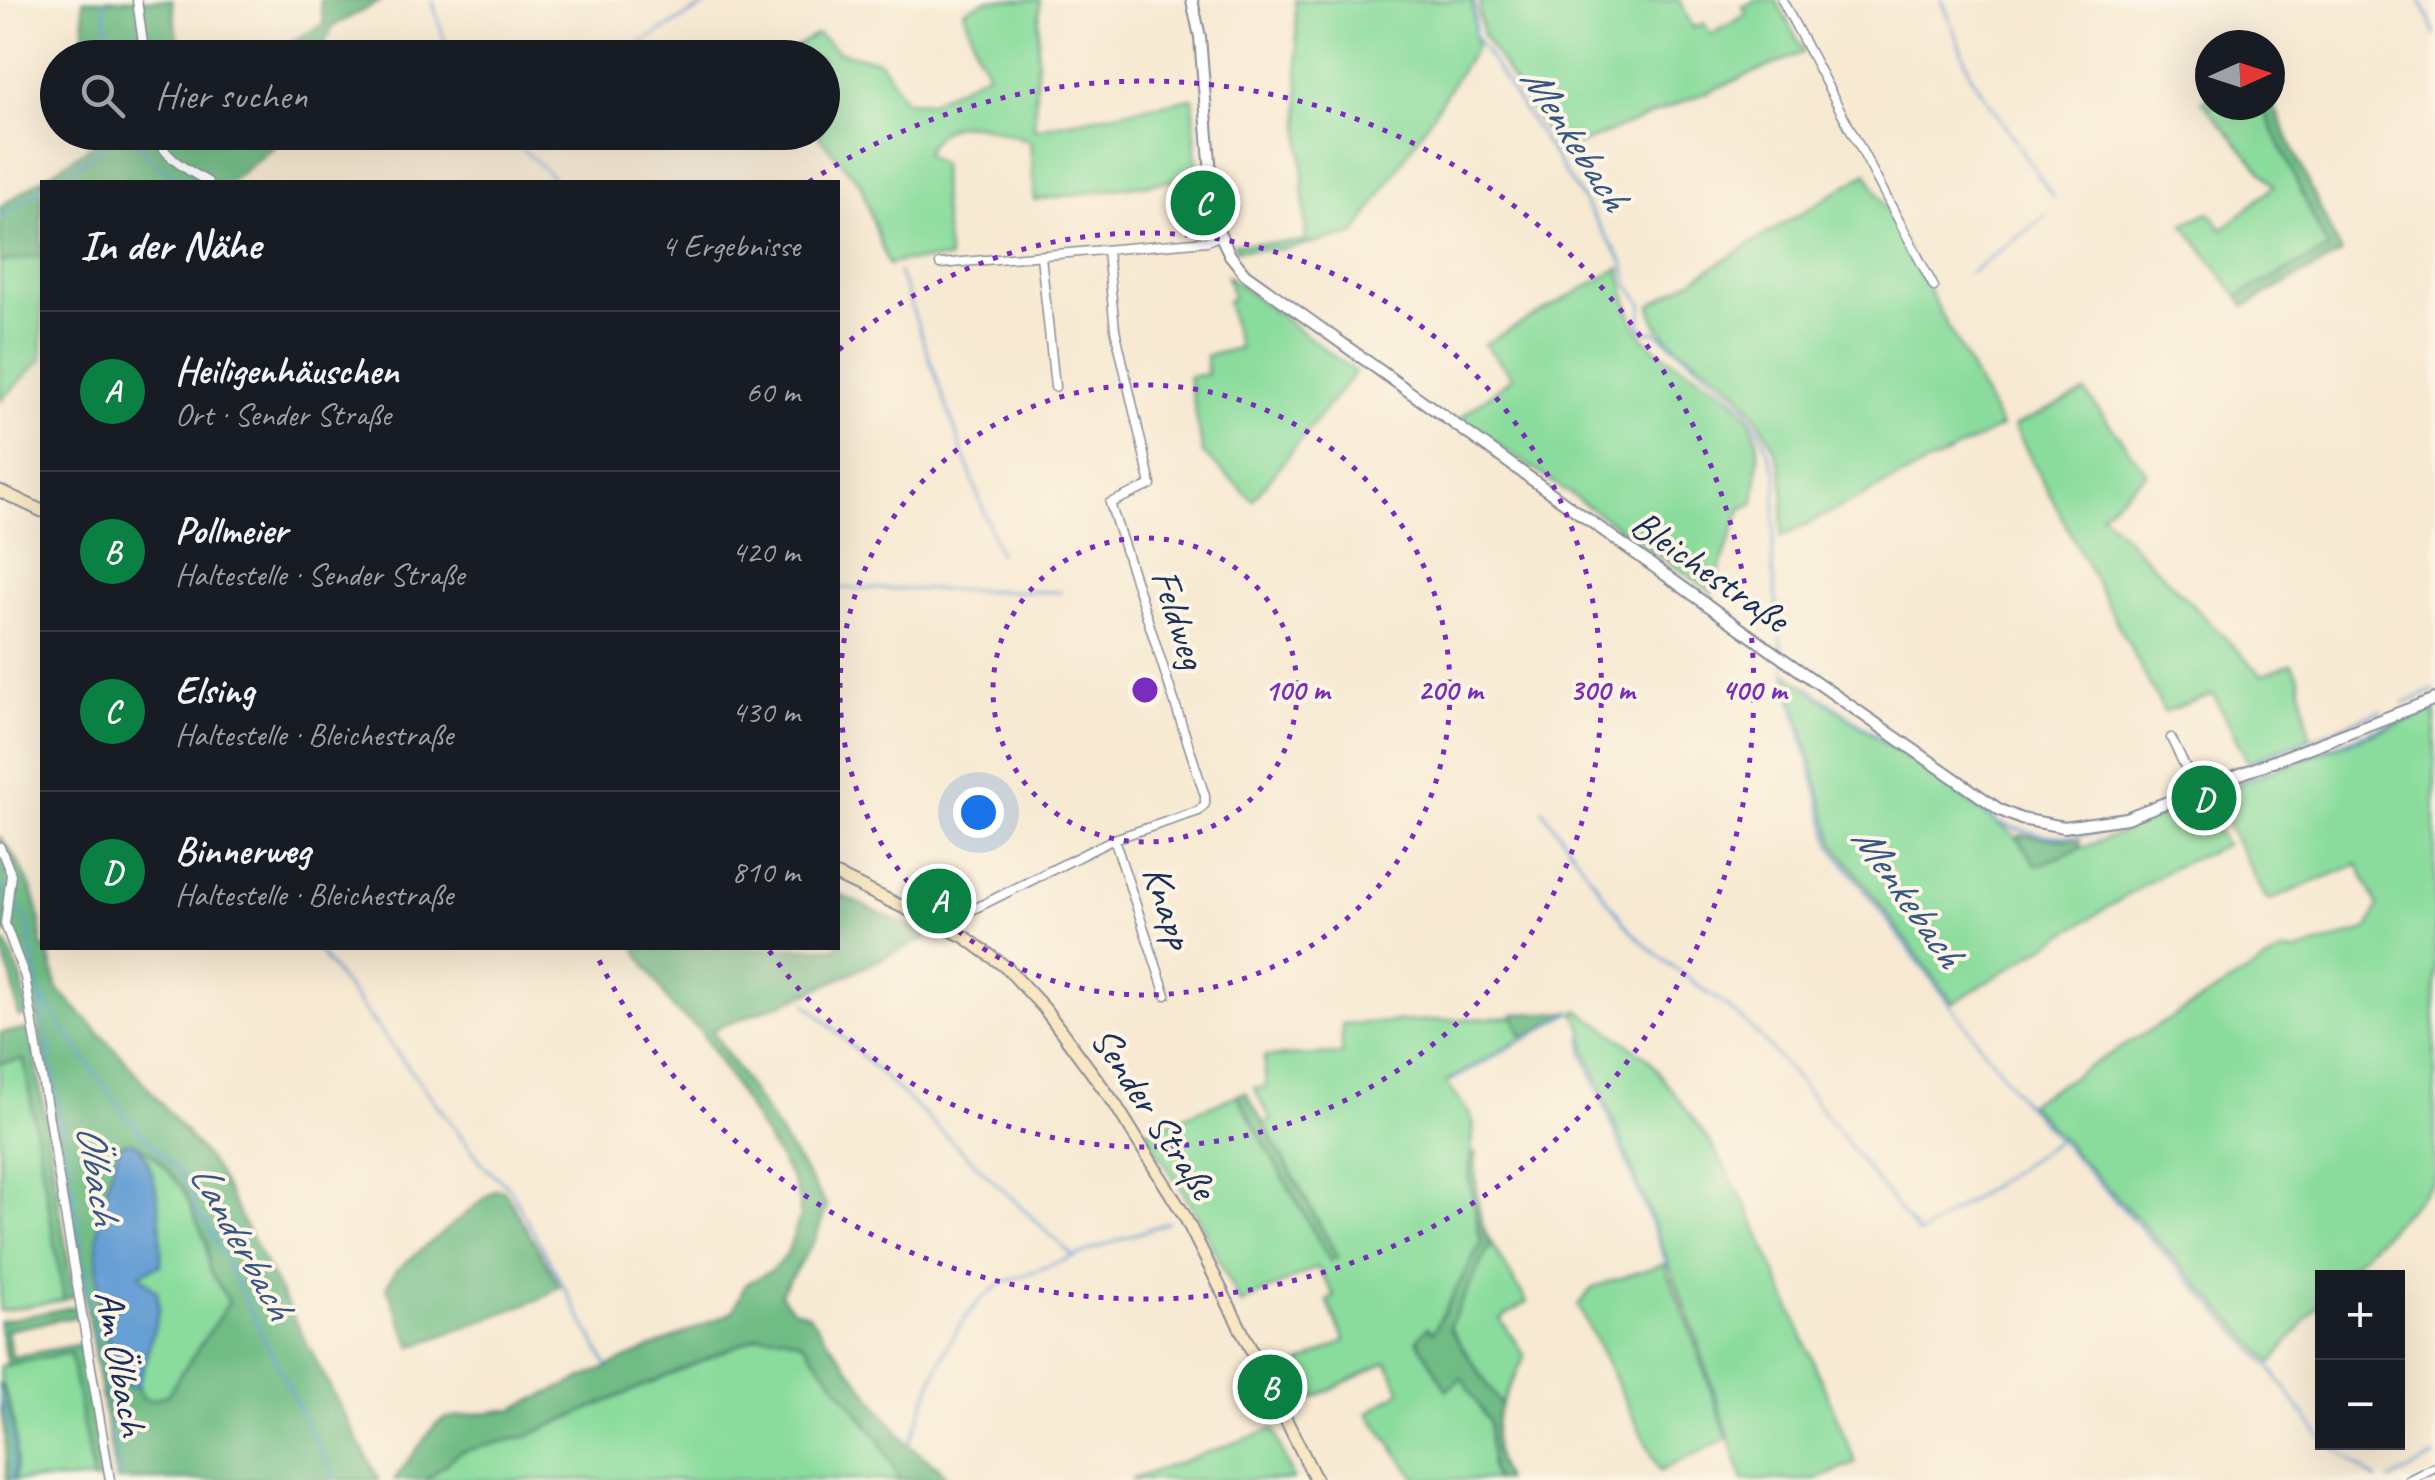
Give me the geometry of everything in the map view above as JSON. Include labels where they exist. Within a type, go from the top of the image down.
[{"type":"main road","points":[[0,491],[40,510]]},
{"type":"main road","name":"Sender Straße","points":[[840,877],[942,924],[1007,968],[1044,1008],[1152,1158],[1202,1247],[1316,1480]]},
{"type":"street","points":[[138,0],[143,40]]},
{"type":"street","name":"Bleichestraße","points":[[1192,0],[1200,38],[1211,202],[1218,236],[1230,256],[1261,289],[2000,810],[2021,819],[2064,827],[2126,818],[2435,699]]},
{"type":"street","points":[[1782,0],[1934,287]]},
{"type":"street","points":[[164,150],[205,180]]},
{"type":"street","points":[[940,264],[1207,241],[1218,236]]},
{"type":"street","name":"Feldweg","points":[[942,924],[1114,839],[1199,810],[1205,804],[1110,502],[1151,485],[1115,329],[1107,251]]},
{"type":"street","points":[[1041,256],[1055,387]]},
{"type":"street","points":[[2171,738],[2197,790]]},
{"type":"street","name":"Knapp","points":[[1114,839],[1166,995]]},
{"type":"street","name":"Am Ölbach","points":[[0,847],[10,867],[5,909],[7,932],[25,977],[110,1480]]},
{"type":"street","points":[[2409,1480],[2435,1467]]},
{"type":"green space","points":[[83,0],[172,0],[179,40],[84,40]]},
{"type":"green space","points":[[320,0],[383,0],[333,26],[326,40],[295,40],[324,24]]},
{"type":"green space","points":[[988,0],[1040,0],[1034,129],[1193,98],[1198,188],[1195,200],[1200,234],[1193,237],[1185,179],[1035,200],[1030,141],[985,127],[957,125],[934,139],[925,154],[941,164],[949,259],[888,265],[860,183],[831,150],[840,150],[840,52],[880,61],[905,101],[930,102],[988,72],[977,52],[964,10]]},
{"type":"green space","points":[[1295,0],[1472,0],[1476,47],[1355,235],[1284,249],[1236,250],[1234,244],[1306,242]]},
{"type":"green space","points":[[1481,0],[1679,0],[1693,28],[1704,23],[1711,35],[1747,14],[1743,7],[1756,0],[1776,0],[1804,52],[1559,153],[1483,35]]},
{"type":"green space","points":[[2218,120],[2268,120],[2328,249],[2238,296],[2183,224],[2209,212],[2223,229],[2274,186]]},
{"type":"green space","points":[[2268,120],[2280,120],[2341,254],[2245,306],[2238,296],[2328,249]]},
{"type":"green space","points":[[86,150],[270,150],[232,180],[40,180]]},
{"type":"green space","points":[[1867,173],[2001,427],[1781,537],[1783,481],[1764,430],[1731,385],[1682,351],[1661,331],[1651,305]]},
{"type":"green space","points":[[40,180],[40,256],[0,262],[0,207]]},
{"type":"green space","points":[[40,256],[40,361],[0,401],[0,262]]},
{"type":"green space","points":[[1620,268],[1630,311],[1641,334],[1673,361],[1728,396],[1753,427],[1758,449],[1754,503],[1741,509],[1712,592],[1460,418],[1513,377],[1484,344]]},
{"type":"green space","points":[[1227,276],[1355,372],[1253,500],[1203,453],[1189,377],[1207,374],[1206,356],[1239,348],[1227,301],[1233,298]]},
{"type":"green space","points":[[2085,392],[2147,473],[2101,513],[2262,675],[2292,664],[2299,678],[2310,737],[2248,762],[2213,694],[2164,712],[2014,426]]},
{"type":"green space","points":[[1786,673],[2017,837],[2037,866],[2202,800],[2225,845],[2170,869],[1953,1003],[1835,845]]},
{"type":"green space","points":[[2435,710],[2435,1182],[2347,1270],[2315,1270],[2315,1309],[2272,1363],[2028,1103],[2282,952],[2296,952],[2368,929],[2378,906],[2358,864],[2270,900],[2266,898],[2213,793]]},
{"type":"green space","points":[[0,837],[31,888],[39,916],[40,950],[48,950],[57,988],[125,1060],[214,1167],[379,1480],[116,1480],[29,973],[11,931],[0,935]],"holes":[[[133,1142],[155,1156],[183,1189],[207,1244],[209,1269],[229,1302],[167,1395],[150,1400],[143,1398],[138,1387],[130,1388],[111,1357],[97,1251]]]},
{"type":"green space","points":[[2017,837],[2080,840],[2081,848],[2037,866]]},
{"type":"green space","points":[[840,895],[930,936],[804,995],[712,1030],[827,1206],[815,1240],[780,1294],[791,1308],[808,1314],[908,1445],[938,1467],[948,1480],[899,1480],[880,1441],[804,1343],[782,1335],[759,1336],[527,1436],[460,1452],[426,1480],[394,1480],[435,1425],[447,1418],[513,1409],[732,1312],[746,1284],[772,1270],[786,1256],[800,1217],[792,1180],[700,1030],[674,1010],[636,950],[840,950]]},
{"type":"green space","points":[[6,943],[21,977],[28,1015],[19,1017],[0,946]]},
{"type":"green space","points":[[1579,1010],[1648,1058],[1710,1142],[1750,1212],[1856,1463],[1816,1480],[1743,1480],[1693,1327],[1586,1050],[1584,1031],[1575,1013]]},
{"type":"green space","points":[[1571,1012],[1523,1038],[1513,1014]]},
{"type":"green space","points":[[1514,1017],[1523,1038],[1446,1082],[1474,1124],[1469,1179],[1481,1243],[1433,1333],[1417,1340],[1446,1389],[1462,1378],[1489,1422],[1495,1480],[1417,1480],[1368,1413],[1401,1391],[1387,1362],[1292,1408],[1277,1375],[1345,1341],[1327,1301],[1335,1296],[1317,1267],[1240,1304],[1195,1211],[1145,1132],[1237,1095],[1330,1260],[1338,1257],[1264,1124],[1271,1120],[1254,1088],[1266,1088],[1264,1057],[1342,1054],[1342,1024]]},
{"type":"green space","points":[[31,1029],[74,1296],[64,1300],[24,1060],[0,1063],[0,1033]]},
{"type":"green space","points":[[24,1059],[64,1300],[0,1311],[0,1063]]},
{"type":"green space","points":[[1246,1092],[1338,1257],[1330,1261],[1237,1095]]},
{"type":"green space","points":[[139,1146],[155,1156],[183,1189],[207,1244],[209,1269],[229,1302],[167,1395],[151,1400],[143,1398],[138,1387],[159,1311],[157,1291],[138,1274],[161,1265],[148,1160]]},
{"type":"green space","points":[[1472,1153],[1476,1154],[1479,1212],[1491,1243],[1449,1327],[1501,1405],[1495,1443],[1505,1480],[1495,1480],[1489,1422],[1462,1378],[1447,1390],[1417,1340],[1427,1327],[1433,1332],[1481,1243],[1469,1179]]},
{"type":"green space","points":[[495,1190],[504,1190],[560,1286],[542,1298],[412,1347],[387,1287],[395,1271]]},
{"type":"green space","points":[[1491,1243],[1527,1302],[1500,1319],[1525,1356],[1501,1405],[1449,1327]]},
{"type":"green space","points":[[1664,1264],[1727,1438],[1660,1471],[1578,1305],[1593,1287]]},
{"type":"green space","points":[[78,1306],[79,1316],[7,1330],[12,1357],[82,1344],[106,1480],[93,1480],[70,1353],[7,1365],[0,1326],[0,1321]]},
{"type":"green space","points":[[782,1335],[804,1343],[880,1441],[899,1480],[426,1480],[460,1452],[527,1436],[759,1336]]},
{"type":"green space","points":[[70,1352],[93,1480],[14,1480],[14,1428],[0,1366]]},
{"type":"green space","points":[[0,1383],[14,1430],[14,1480],[6,1480]]},
{"type":"green space","points":[[1273,1429],[1293,1480],[1130,1480]]},
{"type":"water","points":[[134,1142],[143,1152],[154,1182],[161,1265],[139,1274],[157,1291],[159,1310],[138,1387],[130,1388],[121,1377],[109,1344],[97,1252],[101,1212],[121,1144]]},
{"type":"waterway","points":[[105,0],[107,40]]},
{"type":"waterway","points":[[432,0],[444,40]]},
{"type":"waterway","points":[[646,40],[715,0]]},
{"type":"waterway","name":"Menkebach","points":[[1475,0],[1475,36],[1624,263],[1629,285],[1643,304],[1640,326],[1646,332],[1655,331],[1727,388],[1746,407],[1760,431],[1777,475],[1772,566],[1782,652]]},
{"type":"waterway","points":[[1942,0],[1971,75],[2053,197]]},
{"type":"waterway","points":[[2421,0],[2435,35]]},
{"type":"waterway","points":[[55,180],[100,150]]},
{"type":"waterway","points":[[143,150],[181,180]]},
{"type":"waterway","points":[[523,150],[556,180]]},
{"type":"waterway","points":[[0,219],[40,190]]},
{"type":"waterway","points":[[1970,273],[2046,216]]},
{"type":"waterway","points":[[899,272],[999,554]]},
{"type":"waterway","points":[[840,588],[1061,592]]},
{"type":"waterway","name":"Menkebach","points":[[1783,665],[1832,847],[2025,1104],[2269,1366],[2315,1429]]},
{"type":"waterway","points":[[1808,687],[1999,823],[2028,832],[2054,836],[2102,833],[2200,798]]},
{"type":"waterway","points":[[2404,703],[2435,690]]},
{"type":"waterway","points":[[2212,792],[2435,707]]},
{"type":"waterway","points":[[2249,763],[2381,711]]},
{"type":"waterway","points":[[1542,809],[1625,924],[1760,1037],[1919,1235],[2057,1141]]},
{"type":"waterway","name":"Ölbach","points":[[0,885],[7,893]]},
{"type":"waterway","name":"Ölbach","points":[[12,899],[25,916],[29,930],[121,1480]]},
{"type":"waterway","points":[[318,950],[486,1168],[509,1187],[607,1365]]},
{"type":"waterway","name":"Landerbach","points":[[43,999],[120,1109],[181,1175],[193,1194],[195,1209],[206,1222],[335,1480]]},
{"type":"waterway","points":[[806,1003],[1074,1257]]},
{"type":"waterway","points":[[1451,1081],[1573,1012]]},
{"type":"waterway","points":[[1582,1033],[1583,1052],[1668,1267]]},
{"type":"waterway","points":[[909,1445],[944,1354],[969,1313],[985,1296],[1005,1282],[1168,1222]]},
{"type":"waterway","points":[[0,1391],[13,1443],[12,1480]]},
{"type":"waterway","name":"Menkebach","points":[[2337,1450],[2376,1480]]},
{"type":"waterway","name":"Menkebach","points":[[2390,1480],[2435,1457]]},
{"type":"place","name":"Elsing","points":[[1203,203]]},
{"type":"place","name":"Binnerweg","points":[[2204,798]]},
{"type":"place","name":"Heiligenhäuschen","points":[[939,901]]},
{"type":"place","name":"Pollmeier","points":[[1270,1387]]}]
